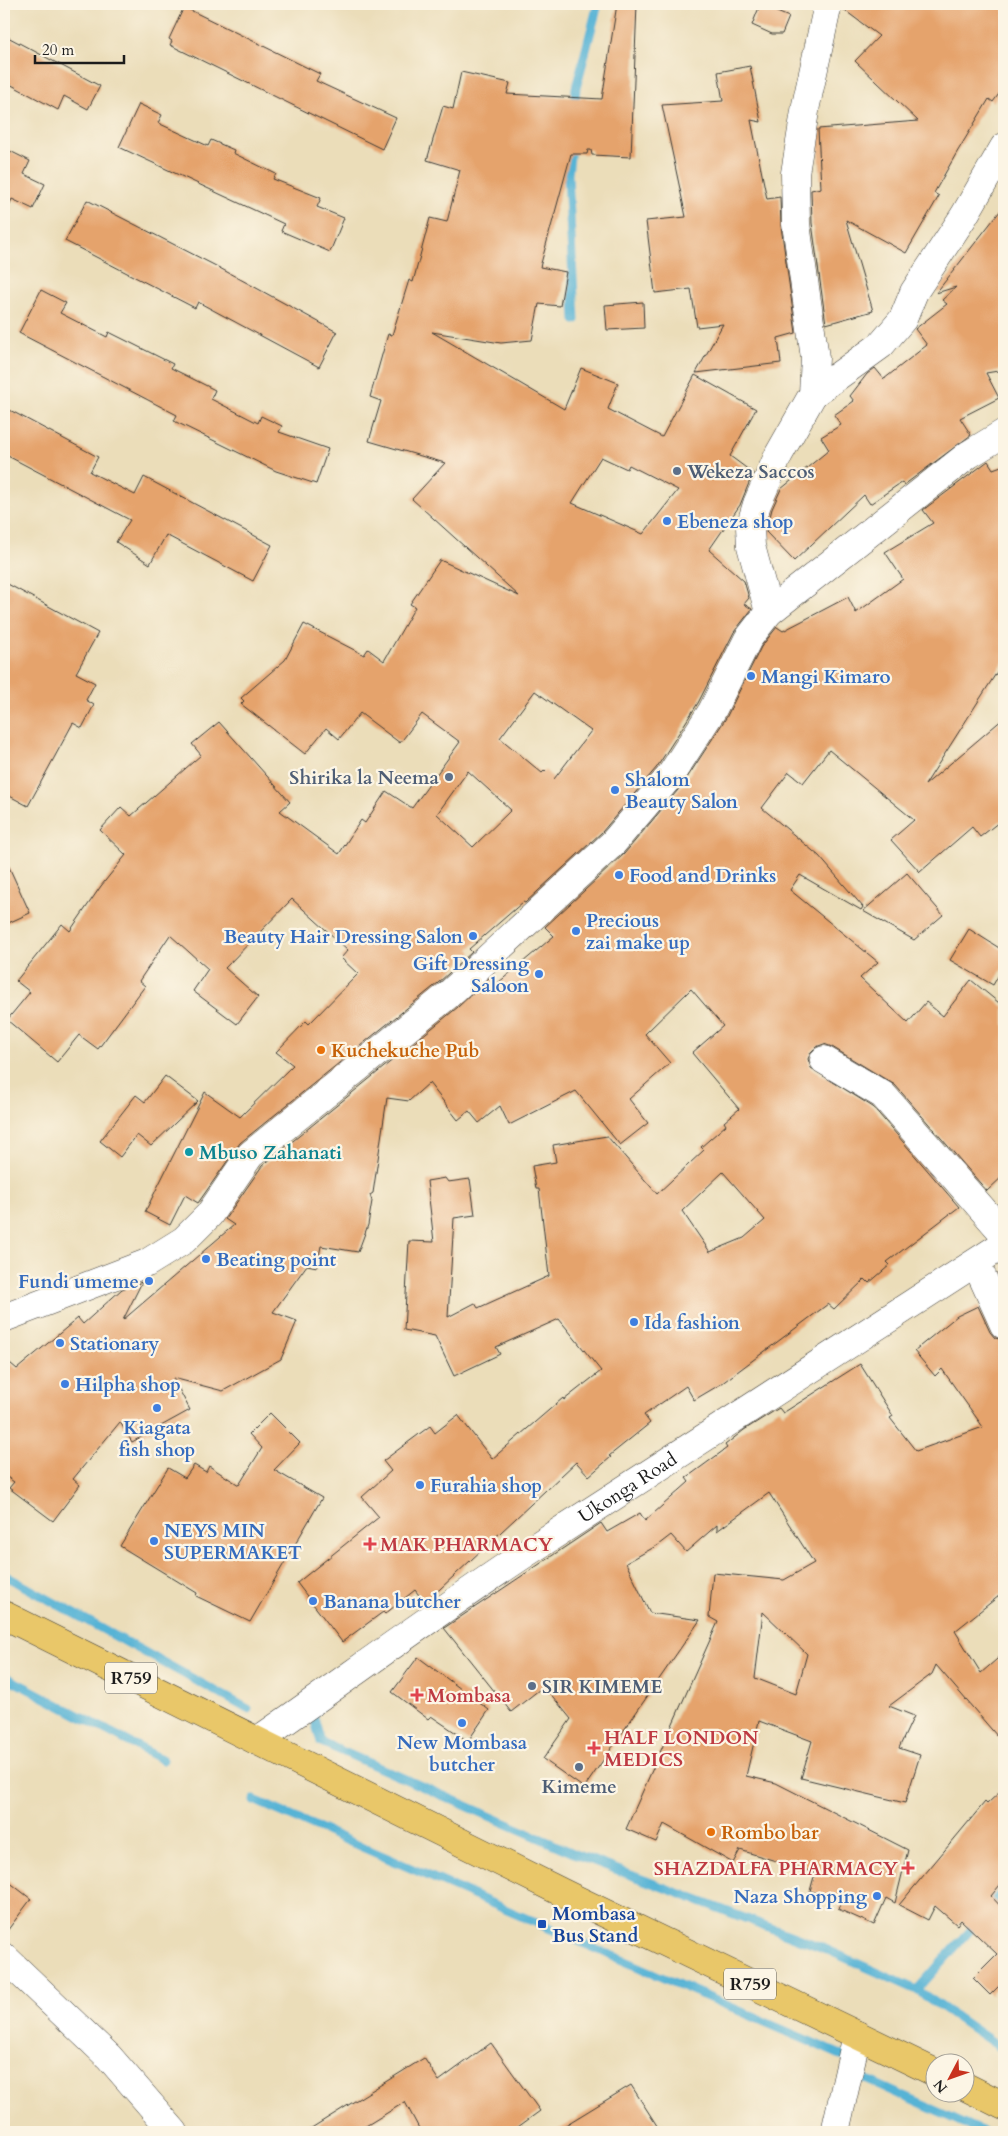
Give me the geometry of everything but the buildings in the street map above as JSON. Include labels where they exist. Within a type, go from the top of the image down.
[{"type":"main road","name":"R759","points":[[4,1615],[574,1898],[926,2068]]},
{"type":"main road","points":[[976,2092],[1004,2106]]},
{"type":"street","points":[[813,394],[815,358],[796,224],[795,173],[806,105],[828,4]]},
{"type":"street","points":[[769,612],[751,546],[750,527],[757,504],[780,454],[813,394],[881,345],[903,319],[914,292],[964,216],[1004,148]]},
{"type":"street","points":[[4,1318],[147,1263],[184,1240],[209,1216],[250,1155],[448,995],[613,843],[670,776],[712,710],[748,639],[769,612],[968,454],[1004,433]]},
{"type":"street","points":[[824,1060],[883,1095],[1004,1234]]},
{"type":"street","name":"Ukonga Road","points":[[257,1741],[522,1556],[848,1346],[908,1304],[1004,1244]]},
{"type":"street","points":[[976,1262],[1004,1325]]},
{"type":"street","points":[[4,1957],[109,2057],[174,2132]]},
{"type":"street","points":[[835,2132],[857,2036]]},
{"type":"waterway","points":[[574,108],[576,88],[598,4]]},
{"type":"waterway","points":[[571,148],[568,174],[575,320]]},
{"type":"waterway","points":[[4,1575],[248,1709]]},
{"type":"waterway","points":[[4,1676],[163,1760]]},
{"type":"waterway","points":[[317,1709],[313,1714],[321,1742],[578,1855],[821,1947],[917,1990],[1004,2050]]},
{"type":"waterway","points":[[254,1800],[850,2059],[865,2079],[983,2132]]},
{"type":"waterway","points":[[988,1909],[1004,1891]]},
{"type":"waterway","points":[[917,1990],[978,1921]]},
{"type":"place","name":"Wekeza Saccos","points":[[677,471]]},
{"type":"place","name":"Ebeneza shop","points":[[667,521]]},
{"type":"place","name":"Mangi Kimaro","points":[[751,676]]},
{"type":"place","name":"Shirika la Neema","points":[[449,777]]},
{"type":"place","name":"Shalom Beauty Salon","points":[[615,790]]},
{"type":"place","name":"Food and Drinks","points":[[619,875]]},
{"type":"place","name":"Precious zai make up","points":[[576,931]]},
{"type":"place","name":"Beauty Hair Dressing Salon","points":[[473,936]]},
{"type":"place","name":"Gift Dressing Saloon","points":[[539,974]]},
{"type":"place","name":"Kuchekuche Pub","points":[[321,1050]]},
{"type":"place","name":"Mbuso Zahanati","points":[[189,1152]]},
{"type":"place","name":"Beating point","points":[[206,1259]]},
{"type":"place","name":"Fundi umeme","points":[[149,1281]]},
{"type":"place","name":"Ida fashion","points":[[634,1322]]},
{"type":"place","name":"Stationary","points":[[60,1343]]},
{"type":"place","name":"Hilpha shop","points":[[65,1384]]},
{"type":"place","name":"Kiagata fish shop","points":[[157,1408]]},
{"type":"place","name":"Furahia shop","points":[[420,1485]]},
{"type":"place","name":"NEYS MIN SUPERMAKET","points":[[154,1541]]},
{"type":"place","name":"MAK PHARMACY","points":[[370,1544]]},
{"type":"place","name":"Banana butcher","points":[[313,1601]]},
{"type":"place","name":"SIR KIMEME","points":[[532,1686]]},
{"type":"place","name":"Mombasa","points":[[417,1695]]},
{"type":"place","name":"New Mombasa butcher","points":[[462,1723]]},
{"type":"place","name":"HALF LONDON MEDICS","points":[[594,1748]]},
{"type":"place","name":"Kimeme","points":[[579,1767]]},
{"type":"place","name":"Rombo bar","points":[[711,1832]]},
{"type":"place","name":"SHAZDALFA PHARMACY","points":[[908,1868]]},
{"type":"place","name":"Naza Shopping","points":[[877,1896]]},
{"type":"place","name":"Mombasa Bus Stand","points":[[542,1924]]}]
